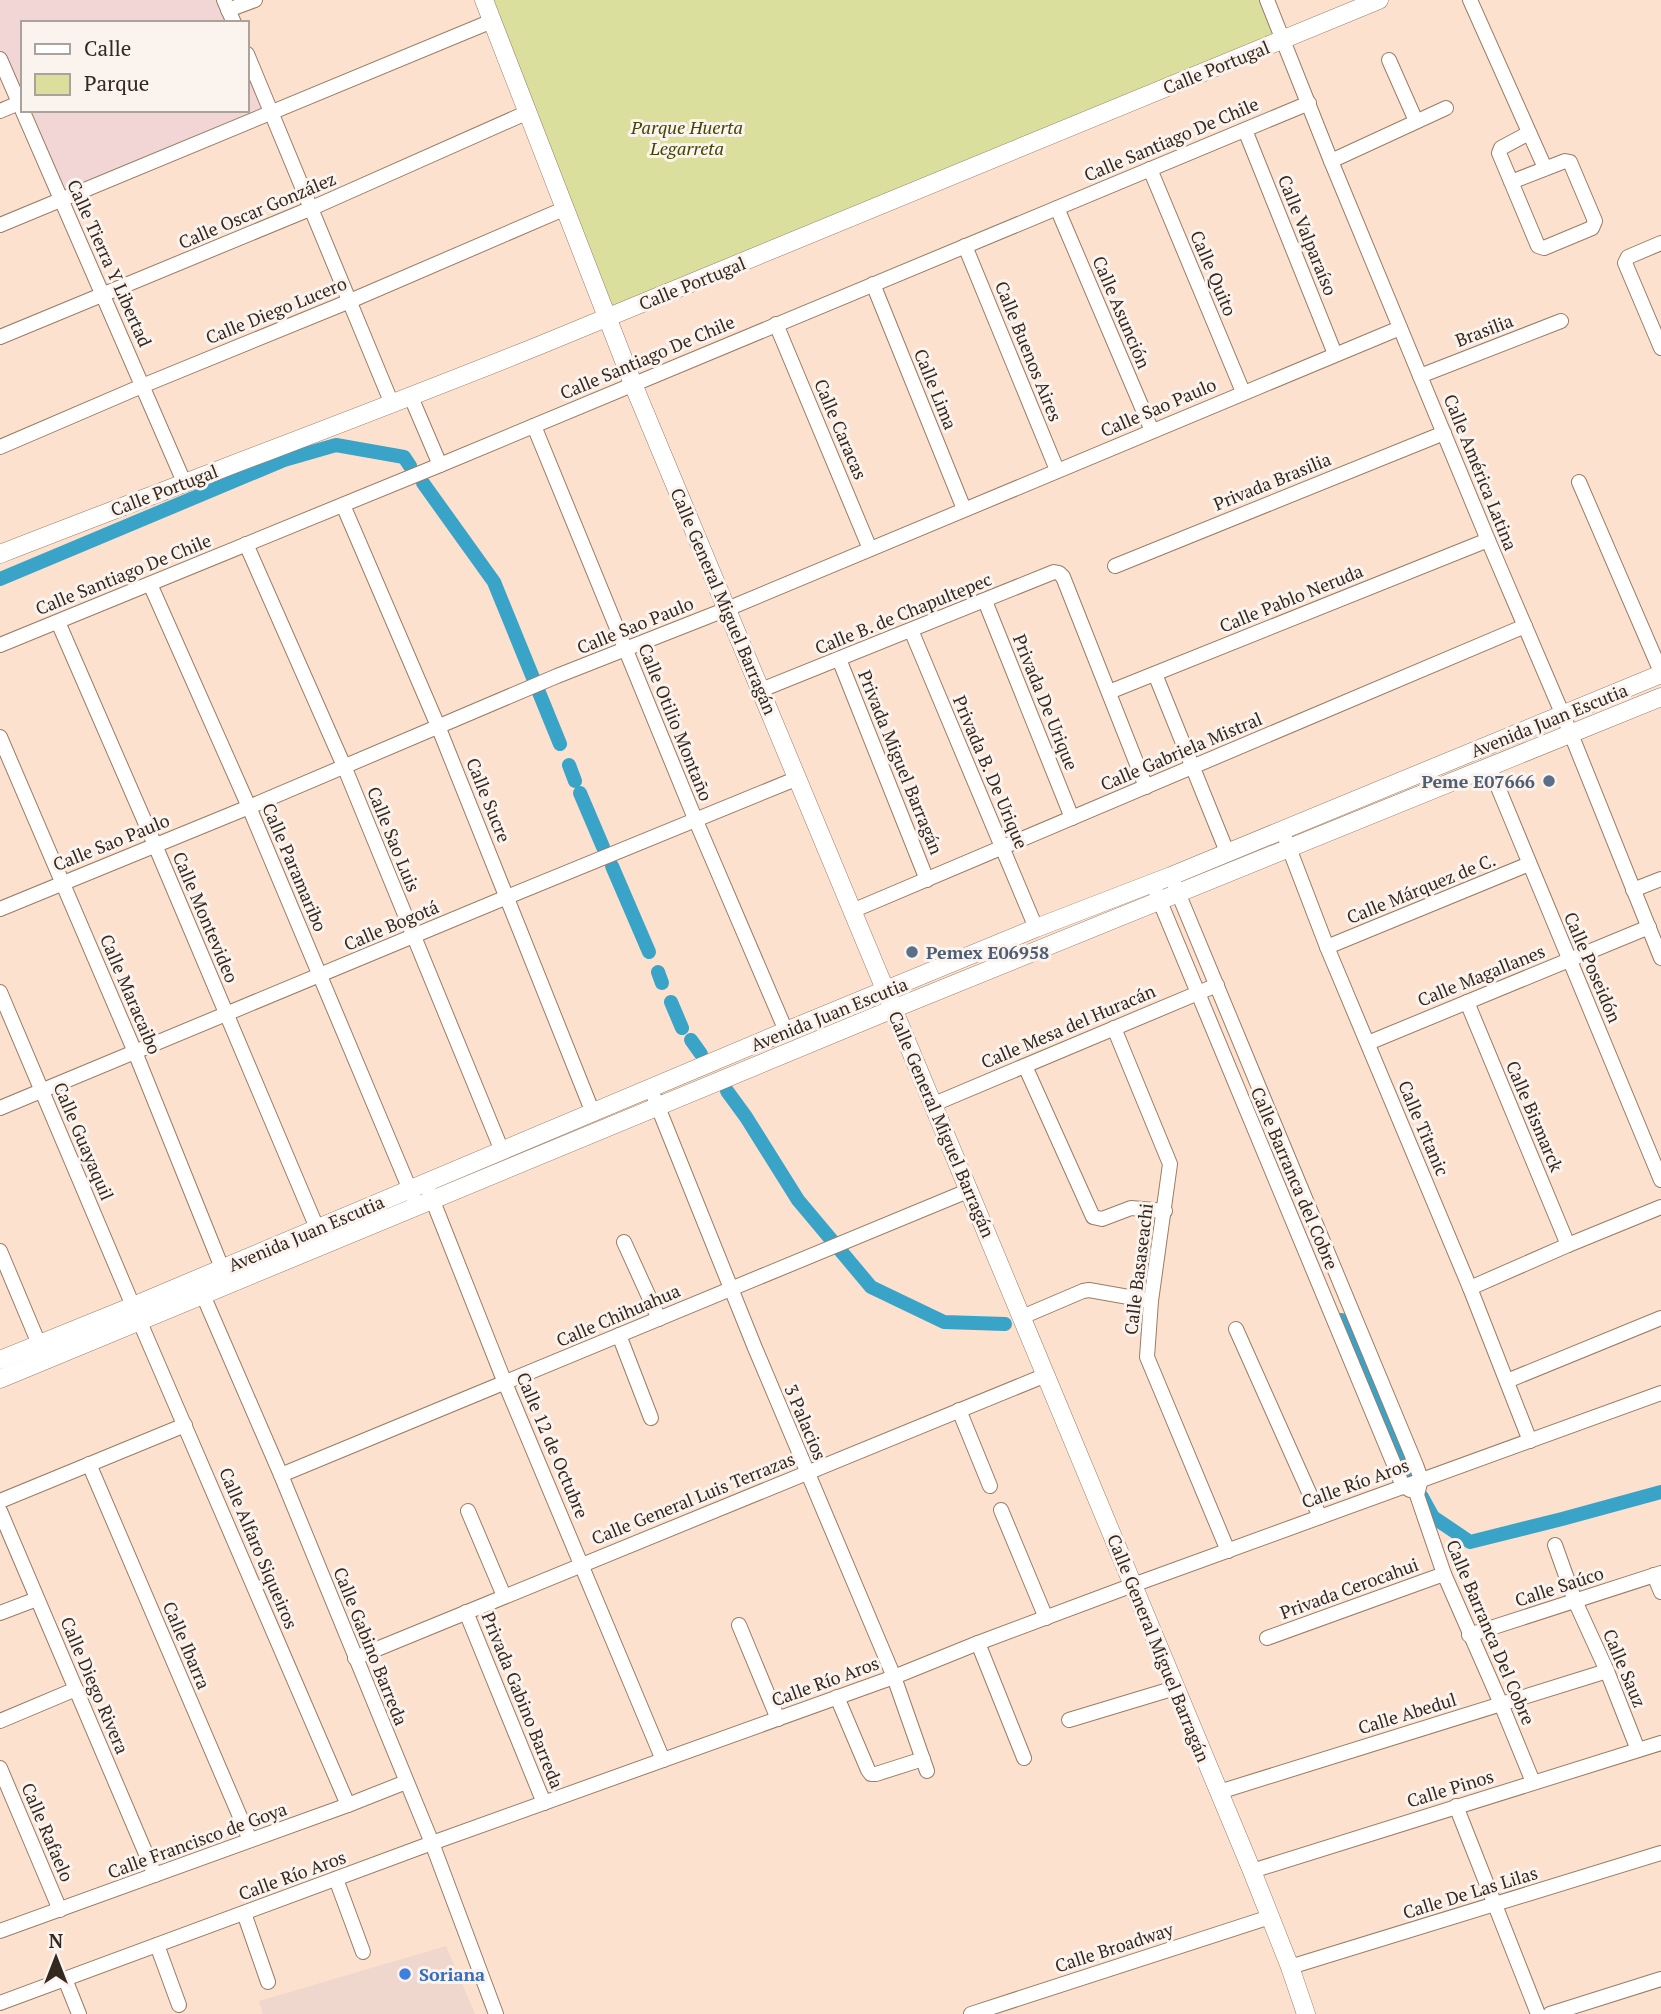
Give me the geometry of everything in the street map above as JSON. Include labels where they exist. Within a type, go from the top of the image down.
[{"type":"main road","name":"Calle General Miguel Barragán","points":[[484,0],[606,318],[1252,1871],[1306,2014]]},
{"type":"main road","name":"Calle Portugal","points":[[0,554],[411,397],[1379,0]]},
{"type":"main road","name":"Avenida Juan Escutia","points":[[0,1360],[39,1344],[203,1295],[421,1195],[502,1151],[786,1031],[1036,928],[1171,876],[1661,673]]},
{"type":"main road","name":"Avenida Juan Escutia","points":[[0,1379],[136,1314],[222,1268],[317,1228],[421,1195],[658,1107],[1661,698]]},
{"type":"main road","points":[[718,1060],[726,1079]]},
{"type":"main road","points":[[672,1079],[681,1097]]},
{"type":"street","points":[[229,11],[255,0]]},
{"type":"street","name":"Calle América Latina","points":[[1267,0],[1399,328],[1571,734],[1661,958]]},
{"type":"street","points":[[1470,0],[1545,168]]},
{"type":"street","points":[[0,225],[492,20]]},
{"type":"street","points":[[248,56],[392,404]]},
{"type":"street","name":"Calle Tierra Y Libertad","points":[[0,59],[21,108]]},
{"type":"street","points":[[1389,61],[1416,121]]},
{"type":"street","points":[[0,111],[19,103]]},
{"type":"street","name":"Calle Santiago De Chile","points":[[0,645],[1309,103]]},
{"type":"street","points":[[1331,161],[1446,108]]},
{"type":"street","name":"Calle Tierra Y Libertad","points":[[23,112],[184,482]]},
{"type":"street","name":"Calle Oscar González","points":[[0,337],[312,208],[526,113]]},
{"type":"street","name":"Calle Valparaíso","points":[[1245,130],[1335,354]]},
{"type":"street","points":[[1511,182],[1565,161],[1572,164],[1595,221],[1592,228],[1544,248],[1540,247],[1511,182],[1499,150],[1529,133]]},
{"type":"street","name":"Calle Quito","points":[[1150,169],[1243,392]]},
{"type":"street","name":"Calle Diego Lucero","points":[[0,447],[566,208]]},
{"type":"street","name":"Calle Asunción","points":[[1057,208],[1152,430]]},
{"type":"street","points":[[1661,243],[1626,260],[1626,266],[1661,348]]},
{"type":"street","name":"Calle Buenos Aires","points":[[965,246],[1057,470]]},
{"type":"street","name":"Calle Lima","points":[[873,284],[964,509]]},
{"type":"street","name":"Brasilia","points":[[1420,376],[1561,321]]},
{"type":"street","name":"Calle Caracas","points":[[776,324],[870,549]]},
{"type":"street","name":"Calle Sao Paulo","points":[[0,909],[1399,328]]},
{"type":"street","points":[[411,397],[440,465]]},
{"type":"street","name":"Calle Otilio Montaño","points":[[534,426],[696,821],[786,1031]]},
{"type":"street","name":"Privada Brasilia","points":[[1115,566],[1444,433]]},
{"type":"street","points":[[1579,482],[1661,673]]},
{"type":"street","name":"Calle Sucre","points":[[343,505],[438,726],[593,1113]]},
{"type":"street","name":"Calle Pablo Neruda","points":[[1109,692],[1488,540]]},
{"type":"street","name":"Calle Sao Luis","points":[[246,544],[344,766],[502,1151]]},
{"type":"street","name":"Calle B. de Chapultepec","points":[[761,690],[1054,572],[1063,577],[1109,692]]},
{"type":"street","name":"Calle Paramaribo","points":[[149,584],[320,975],[421,1195]]},
{"type":"street","name":"Privada De Urique","points":[[985,601],[1072,818]]},
{"type":"street","name":"Calle Montevideo","points":[[58,622],[317,1228]]},
{"type":"street","name":"Calle Gabriela Mistral","points":[[852,911],[1525,626]]},
{"type":"street","name":"Privada B. De Urique","points":[[911,630],[1036,928]]},
{"type":"street","name":"Privada Miguel Barragán","points":[[839,659],[927,880]]},
{"type":"street","points":[[1155,674],[1227,852]]},
{"type":"street","points":[[1109,692],[1146,787]]},
{"type":"street","name":"Calle Maracaibo","points":[[0,737],[135,1052],[222,1268]]},
{"type":"street","name":"Calle Poseidón","points":[[1490,768],[1661,1180]]},
{"type":"street","name":"Calle Bogotá","points":[[0,1108],[798,778]]},
{"type":"street","name":"Calle Titanic","points":[[1281,830],[1327,947],[1470,1288],[1530,1441]]},
{"type":"street","name":"Calle Márquez de C.","points":[[1327,947],[1529,864]]},
{"type":"street","name":"Calle Barranca del Cobre","points":[[1171,876],[1420,1479]]},
{"type":"street","points":[[1633,890],[1661,879]]},
{"type":"street","name":"Calle Barranca del Cobre","points":[[1153,883],[1403,1486]]},
{"type":"street","name":"Calle Magallanes","points":[[1368,1043],[1648,927]]},
{"type":"street","name":"Calle Mesa del Huracán","points":[[934,1104],[1217,985]]},
{"type":"street","name":"Calle Guayaquil","points":[[0,992],[136,1314]]},
{"type":"street","name":"Calle Bismarck","points":[[1467,1002],[1569,1245]]},
{"type":"street","name":"Calle Basaseachi","points":[[1114,1028],[1169,1158],[1165,1211],[1151,1301],[1147,1351],[1149,1364],[1228,1551]]},
{"type":"street","points":[[1025,1066],[1093,1217],[1102,1219],[1131,1208],[1165,1211]]},
{"type":"street","name":"3 Palacios","points":[[650,1088],[806,1473],[894,1677],[925,1765],[872,1774],[837,1697]]},
{"type":"street","points":[[1270,1166],[1289,1158]]},
{"type":"street","name":"Calle Chihuahua","points":[[281,1475],[970,1190]]},
{"type":"street","name":"Calle 12 de Octubre","points":[[421,1195],[505,1383],[663,1760]]},
{"type":"street","points":[[1470,1288],[1661,1207]]},
{"type":"street","points":[[624,1242],[659,1319]]},
{"type":"street","points":[[0,1251],[39,1344]]},
{"type":"street","points":[[1022,1317],[1083,1291],[1096,1290],[1151,1301]]},
{"type":"street","points":[[1325,1299],[1344,1292]]},
{"type":"street","name":"Calle Gabino Barreda","points":[[203,1295],[281,1475],[432,1843],[496,2014]]},
{"type":"street","name":"Calle Alfaro Siqueiros","points":[[136,1314],[348,1805]]},
{"type":"street","points":[[1507,1381],[1661,1318]]},
{"type":"street","points":[[1236,1329],[1320,1517]]},
{"type":"street","points":[[619,1335],[651,1418]]},
{"type":"street","name":"Calle General Luis Terrazas","points":[[355,1658],[1046,1375]]},
{"type":"street","name":"Calle Río Aros","points":[[0,2003],[432,1843],[894,1677],[1133,1584],[1661,1393]]},
{"type":"street","points":[[959,1410],[990,1486]]},
{"type":"street","points":[[0,1501],[185,1425]]},
{"type":"street","name":"Calle Ibarra","points":[[89,1464],[250,1840]]},
{"type":"street","name":"Calle Barranca Del Cobre","points":[[1420,1479],[1417,1495],[1444,1574],[1533,1782]]},
{"type":"street","points":[[1403,1486],[1417,1495]]},
{"type":"street","points":[[1001,1510],[1046,1618]]},
{"type":"street","name":"Calle Diego Rivera","points":[[0,1511],[155,1875]]},
{"type":"street","points":[[468,1511],[504,1596]]},
{"type":"street","name":"Calle Sauz","points":[[1555,1545],[1575,1601],[1607,1671],[1638,1750]]},
{"type":"street","name":"Privada Cerocahui","points":[[1268,1638],[1444,1574]]},
{"type":"street","points":[[1658,1574],[1661,1592]]},
{"type":"street","name":"Calle Saúco","points":[[1469,1635],[1658,1574]]},
{"type":"street","points":[[0,1613],[37,1599]]},
{"type":"street","name":"Privada Gabino Barreda","points":[[466,1612],[544,1803]]},
{"type":"street","points":[[740,1625],[778,1719]]},
{"type":"street","points":[[978,1643],[1024,1758]]},
{"type":"street","name":"Calle Abedul","points":[[1219,1792],[1607,1671]]},
{"type":"street","points":[[1069,1720],[1174,1688]]},
{"type":"street","points":[[0,1721],[76,1689]]},
{"type":"street","name":"Calle Pinos","points":[[1252,1871],[1661,1743]]},
{"type":"street","name":"Calle Rafaelo","points":[[0,1768],[60,1910]]},
{"type":"street","name":"Calle Francisco de Goya","points":[[0,1931],[406,1782]]},
{"type":"street","points":[[1456,1806],[1538,2014]]},
{"type":"street","name":"Calle De Las Lilas","points":[[1290,1967],[1661,1853]]},
{"type":"street","points":[[336,1879],[363,1952]]},
{"type":"street","points":[[244,1913],[268,1982]]},
{"type":"street","name":"Calle Broadway","points":[[971,2014],[1270,1917]]},
{"type":"street","points":[[157,1945],[179,2005]]},
{"type":"street","points":[[65,1979],[79,2014]]},
{"type":"street","points":[[1550,2014],[1661,1979]]},
{"type":"shaded area","points":[[0,0],[225,0],[233,21],[21,21],[21,107],[0,59]]},
{"type":"shaded area","points":[[248,55],[271,112],[61,199],[23,112],[248,112]]},
{"type":"shaded area","name":"Soriana","points":[[446,1946],[475,2014],[263,2014],[259,2001]]},
{"type":"green space","name":"Parque Huerta Legarreta","points":[[484,0],[1267,0],[1284,39],[606,318]]},
{"type":"waterway","points":[[0,579],[284,460],[336,445],[404,457],[410,466]]},
{"type":"waterway","points":[[423,483],[494,582],[560,744]]},
{"type":"waterway","points":[[569,765],[575,781]]},
{"type":"waterway","points":[[580,793],[603,847]]},
{"type":"waterway","points":[[612,866],[649,952]]},
{"type":"waterway","points":[[658,972],[662,983]]},
{"type":"waterway","points":[[671,1002],[682,1028]]},
{"type":"waterway","points":[[691,1040],[701,1054]]},
{"type":"waterway","points":[[727,1091],[798,1200],[871,1287],[944,1322],[1005,1324]]},
{"type":"waterway","points":[[1341,1320],[1344,1321],[1400,1456],[1414,1481]]},
{"type":"waterway","points":[[1422,1497],[1433,1517],[1470,1542],[1661,1492]]},
{"type":"place","name":"Peme E07666","points":[[1549,781]]},
{"type":"place","name":"Pemex E06958","points":[[912,952]]},
{"type":"place","name":"Soriana","points":[[405,1974]]}]
